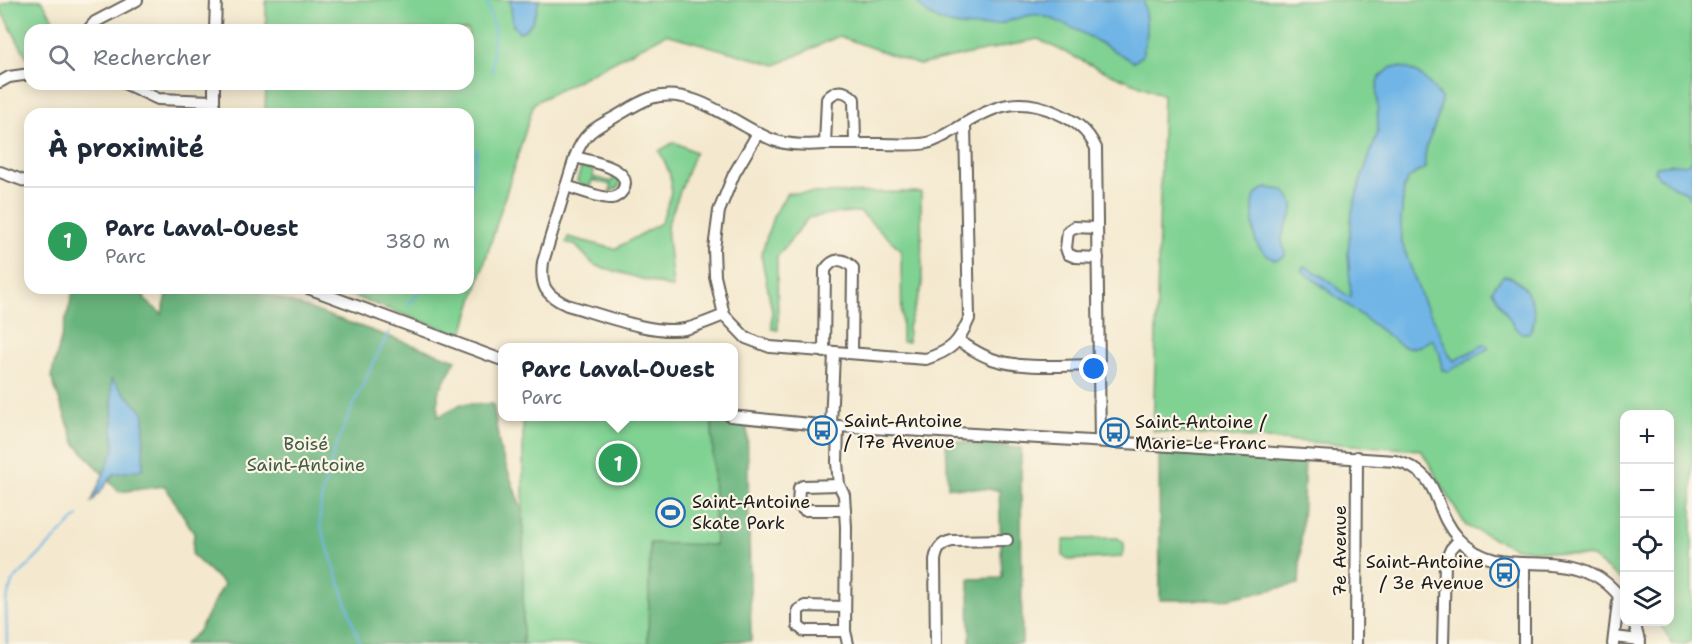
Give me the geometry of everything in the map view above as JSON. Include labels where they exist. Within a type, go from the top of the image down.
[{"type":"street","points":[[93,24],[137,0]]},
{"type":"street","points":[[215,24],[216,0]]},
{"type":"street","points":[[0,82],[9,76],[24,75]]},
{"type":"street","points":[[139,90],[158,99],[213,101]]},
{"type":"street","points":[[214,90],[214,108]]},
{"type":"street","points":[[825,144],[826,99],[832,93],[840,91],[848,93],[854,99],[855,143]]},
{"type":"street","points":[[724,315],[685,329],[651,328],[567,305],[555,300],[545,290],[541,278],[543,262],[575,157],[587,133],[600,124],[653,98],[666,96],[690,100],[725,113],[758,133],[784,143],[799,145],[855,143],[915,145],[941,138],[992,108],[1023,103],[1054,111],[1080,126],[1090,136],[1095,148],[1100,441]]},
{"type":"street","points":[[758,133],[724,195],[715,230],[715,276],[724,315],[735,328],[756,343],[770,347],[926,359],[945,353],[959,341],[969,319],[964,124]]},
{"type":"street","points":[[566,186],[611,198],[619,195],[624,189],[626,182],[623,174],[575,157]]},
{"type":"street","points":[[0,172],[24,181]]},
{"type":"street","points":[[1097,228],[1074,227],[1068,231],[1066,248],[1068,254],[1075,257],[1098,258]]},
{"type":"street","points":[[848,644],[844,631],[844,495],[839,485],[837,462],[825,270],[830,262],[838,259],[847,261],[853,268],[852,354]]},
{"type":"street","points":[[324,294],[498,359]]},
{"type":"street","points":[[959,341],[993,360],[1012,363],[1099,365]]},
{"type":"street","points":[[738,418],[1395,461],[1411,465],[1429,480],[1446,521],[1459,540],[1477,553],[1492,560],[1554,563],[1584,569],[1608,583],[1620,596]]},
{"type":"street","name":"7e Avenue","points":[[1356,457],[1356,644]]},
{"type":"street","points":[[839,485],[803,486],[799,488],[798,505],[804,510],[844,510]]},
{"type":"street","points":[[936,644],[935,560],[938,549],[946,542],[952,541],[1008,540]]},
{"type":"street","points":[[1443,644],[1445,561],[1450,549],[1459,540]]},
{"type":"street","points":[[1524,563],[1524,644]]},
{"type":"street","points":[[844,631],[804,631],[798,626],[798,610],[805,606],[845,607]]},
{"type":"street","points":[[1620,607],[1613,640],[1640,642],[1635,626]]},
{"type":"green space","points":[[12,0],[42,0],[56,24],[24,24],[24,52],[0,6]]},
{"type":"green space","points":[[266,0],[1692,0],[1692,640],[1685,644],[1672,644],[1661,626],[1674,626],[1674,410],[1620,410],[1620,579],[1592,557],[1515,548],[1466,526],[1421,450],[1153,431],[1163,95],[1099,69],[1038,39],[919,65],[839,36],[776,65],[666,34],[534,103],[462,336],[348,294],[474,294],[474,108],[265,108],[266,90],[474,90],[474,24],[266,24]]},
{"type":"green space","points":[[674,142],[695,152],[667,226],[673,288],[594,265],[575,245],[566,243],[568,237],[615,249],[661,223],[670,194],[671,179],[659,151]]},
{"type":"green space","points":[[581,168],[594,170],[593,177],[612,182],[614,175],[620,182],[619,187],[610,192],[611,185],[592,180],[590,187],[579,184],[577,181]]},
{"type":"green space","points":[[921,192],[922,286],[908,327],[908,342],[902,342],[901,250],[860,212],[835,213],[808,218],[777,257],[778,330],[772,329],[772,310],[761,255],[773,217],[787,193]]},
{"type":"green space","name":"Boisé Saint-Antoine","points":[[72,294],[144,294],[145,300],[162,314],[167,294],[267,294],[456,360],[438,393],[438,417],[461,404],[493,404],[500,449],[523,513],[523,644],[184,644],[198,632],[224,584],[192,555],[194,533],[165,486],[119,492],[75,443],[51,377]]},
{"type":"green space","points":[[747,414],[751,641],[714,642],[713,644],[648,644],[650,543],[715,545],[712,421],[738,421],[738,415]]},
{"type":"green space","points":[[523,421],[712,421],[715,545],[650,544],[648,644],[523,644]]},
{"type":"green space","points":[[946,440],[1021,448],[1022,644],[970,644],[969,579],[1002,578],[999,490],[948,487]]},
{"type":"green space","points":[[1159,452],[1305,460],[1299,584],[1221,600],[1160,600]]},
{"type":"green space","points":[[1118,538],[1124,543],[1124,552],[1121,557],[1070,560],[1063,556],[1063,541],[1067,539]]},
{"type":"water","points":[[510,0],[539,0],[533,20],[524,31],[519,32],[513,26]]},
{"type":"water","points":[[916,0],[1144,0],[1147,33],[1142,56],[1134,62],[1050,18],[1029,15],[988,26],[953,25],[932,16]]},
{"type":"water","points":[[1392,67],[1414,71],[1441,98],[1438,116],[1426,149],[1425,168],[1410,177],[1404,186],[1402,243],[1424,304],[1454,361],[1485,344],[1489,348],[1449,371],[1442,370],[1440,354],[1432,339],[1418,347],[1402,346],[1301,270],[1304,266],[1311,269],[1331,282],[1345,295],[1351,297],[1348,253],[1352,212],[1378,132],[1377,88],[1380,77]]},
{"type":"water","points":[[1692,160],[1692,200],[1685,191],[1673,187],[1658,177],[1655,172],[1657,166],[1686,165]]},
{"type":"water","points":[[1267,188],[1283,190],[1293,202],[1292,214],[1282,238],[1285,256],[1276,260],[1265,254],[1259,247],[1254,227],[1255,196]]},
{"type":"water","points":[[1503,276],[1519,282],[1530,298],[1534,317],[1533,326],[1528,333],[1522,333],[1515,328],[1492,290]]},
{"type":"water","points":[[111,379],[144,413],[143,469],[114,474],[91,503],[114,449]]},
{"type":"waterway","points":[[486,0],[494,28],[492,72]]},
{"type":"waterway","points":[[474,169],[477,149]]},
{"type":"waterway","points":[[409,304],[418,294]]},
{"type":"waterway","points":[[360,644],[321,527],[320,507],[325,483],[343,428],[389,332]]},
{"type":"waterway","points":[[7,644],[6,602],[12,582],[78,516]]},
{"type":"place","name":"Saint-Antoine / 17e Avenue","points":[[823,431]]},
{"type":"place","name":"Saint-Antoine / Marie-Le Franc","points":[[1114,432]]},
{"type":"place","name":"Parc Laval-Ouest","points":[[618,463]]},
{"type":"place","name":"Saint-Antoine Skate Park","points":[[671,512]]},
{"type":"place","name":"Saint-Antoine / 3e Avenue","points":[[1505,572]]}]
